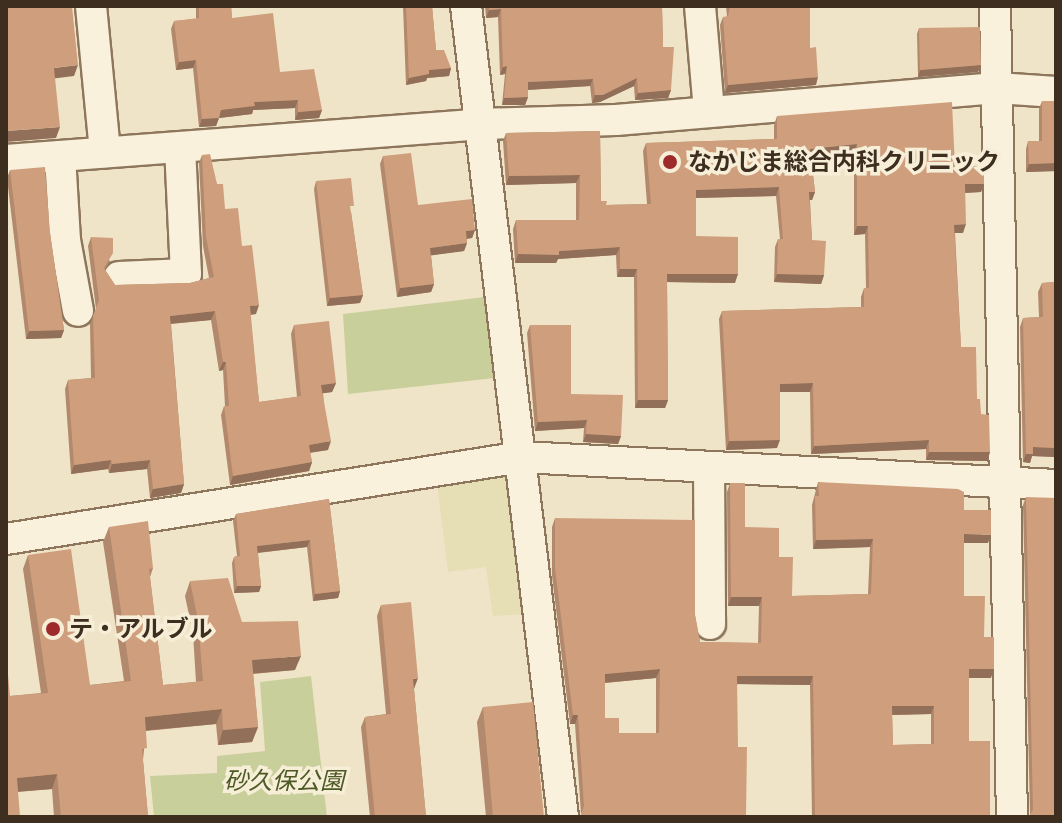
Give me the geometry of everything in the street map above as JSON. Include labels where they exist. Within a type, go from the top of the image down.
[{"type":"street","points":[[91,6],[105,152]]},
{"type":"street","points":[[466,6],[563,817]]},
{"type":"street","points":[[700,6],[709,112]]},
{"type":"street","points":[[995,6],[1012,817]]},
{"type":"street","points":[[6,160],[480,124],[616,120],[997,88],[1056,92]]},
{"type":"street","points":[[119,277],[186,274],[180,147]]},
{"type":"street","points":[[60,156],[65,240],[78,311]]},
{"type":"street","points":[[6,539],[522,457],[1056,485]]},
{"type":"street","points":[[709,467],[710,624]]},
{"type":"shaded area","points":[[499,473],[510,478],[526,614],[493,616],[486,567],[448,572],[437,483]]},
{"type":"green space","points":[[493,296],[504,377],[348,394],[343,314]]},
{"type":"green space","name":"砂久保公園","points":[[311,676],[327,817],[154,817],[150,776],[217,773],[217,756],[265,751],[260,682]]},
{"type":"building","points":[[6,6],[72,6],[78,65],[54,68],[60,127],[6,131]]},
{"type":"building","points":[[199,6],[231,6],[232,18],[273,13],[280,72],[314,69],[322,110],[298,112],[298,100],[254,102],[255,106],[221,110],[219,118],[202,119],[196,60],[179,62],[174,21],[199,18]]},
{"type":"building","points":[[406,6],[432,6],[436,50],[444,50],[451,68],[429,70],[429,74],[409,78]]},
{"type":"building","points":[[489,6],[662,6],[663,47],[674,47],[671,90],[638,93],[637,78],[603,95],[595,95],[593,79],[528,82],[528,97],[504,98],[507,66],[503,67],[501,9],[489,10]]},
{"type":"building","points":[[730,6],[810,6],[810,48],[816,47],[818,77],[728,85],[723,17],[728,16]]},
{"type":"building","points":[[980,27],[981,65],[920,70],[919,28]]},
{"type":"building","points":[[1042,101],[1056,101],[1056,163],[1029,164],[1028,141],[1042,141]]},
{"type":"building","points":[[952,102],[955,167],[984,166],[984,184],[965,184],[966,224],[954,225],[961,347],[976,347],[977,399],[980,399],[981,414],[989,415],[990,452],[929,452],[929,440],[814,446],[813,383],[780,384],[780,440],[729,441],[722,311],[864,307],[864,288],[869,288],[868,226],[857,226],[857,144],[810,149],[815,192],[809,192],[812,240],[826,241],[824,275],[777,274],[778,239],[783,239],[779,187],[696,190],[696,236],[738,237],[738,274],[667,274],[668,400],[638,400],[637,269],[620,269],[620,247],[559,251],[559,255],[518,254],[516,220],[579,220],[580,175],[509,176],[506,133],[600,131],[601,201],[607,201],[606,205],[651,204],[646,143],[777,139],[777,116]]},
{"type":"building","points":[[411,153],[418,205],[472,199],[475,230],[466,231],[467,243],[430,248],[434,284],[400,288],[383,156]]},
{"type":"building","points":[[210,154],[217,184],[223,184],[225,209],[238,208],[242,246],[252,245],[259,305],[250,306],[259,402],[301,396],[294,325],[329,321],[336,383],[321,385],[331,441],[309,445],[312,462],[233,476],[224,406],[229,406],[226,362],[223,362],[215,311],[170,316],[184,484],[153,489],[150,460],[112,464],[111,460],[74,465],[68,380],[95,378],[93,316],[99,300],[91,237],[113,238],[113,253],[104,268],[115,285],[190,283],[214,277],[206,237],[202,155]]},
{"type":"building","points":[[45,167],[50,233],[64,330],[29,331],[10,170]]},
{"type":"building","points":[[351,178],[354,206],[350,206],[363,295],[330,298],[316,181]]},
{"type":"building","points":[[1056,282],[1056,448],[1033,447],[1033,454],[1026,454],[1023,318],[1043,317],[1042,283]]},
{"type":"building","points":[[530,325],[571,325],[571,394],[623,395],[621,436],[586,434],[587,420],[538,422]]},
{"type":"building","points":[[818,482],[958,489],[964,492],[964,510],[991,510],[991,535],[964,534],[964,596],[985,596],[984,637],[994,637],[994,669],[969,669],[969,741],[990,741],[990,817],[815,817],[813,676],[737,676],[738,747],[747,747],[746,817],[580,817],[584,806],[578,715],[573,715],[555,568],[555,518],[695,520],[695,615],[700,642],[761,643],[762,597],[731,597],[730,483],[745,483],[745,527],[779,528],[779,557],[793,557],[792,596],[871,594],[873,539],[816,540],[815,496],[819,496]],"holes":[[[660,669],[659,733],[619,733],[619,718],[605,718],[605,674]],[[892,706],[934,706],[934,744],[893,745]]]},
{"type":"building","points":[[1026,497],[1056,498],[1056,817],[1028,817],[1033,810]]},
{"type":"building","points":[[329,499],[340,591],[315,594],[310,540],[257,546],[261,586],[237,586],[234,557],[240,556],[236,514]]},
{"type":"building","points":[[148,521],[153,568],[149,569],[163,685],[203,681],[198,620],[190,581],[228,578],[242,622],[298,621],[301,656],[252,660],[258,727],[223,730],[222,709],[145,717],[147,748],[142,749],[148,816],[61,817],[57,774],[17,778],[20,816],[6,817],[6,653],[10,696],[48,693],[28,555],[71,549],[90,685],[131,681],[109,527]]},
{"type":"building","points":[[411,602],[418,678],[413,679],[426,817],[375,817],[365,717],[391,714],[381,605]]},
{"type":"building","points":[[533,702],[544,817],[493,817],[483,707]]},
{"type":"place","name":"なかじま総合内科クリニック","points":[[670,162]]},
{"type":"place","name":"テ・アルブル","points":[[53,629]]}]
